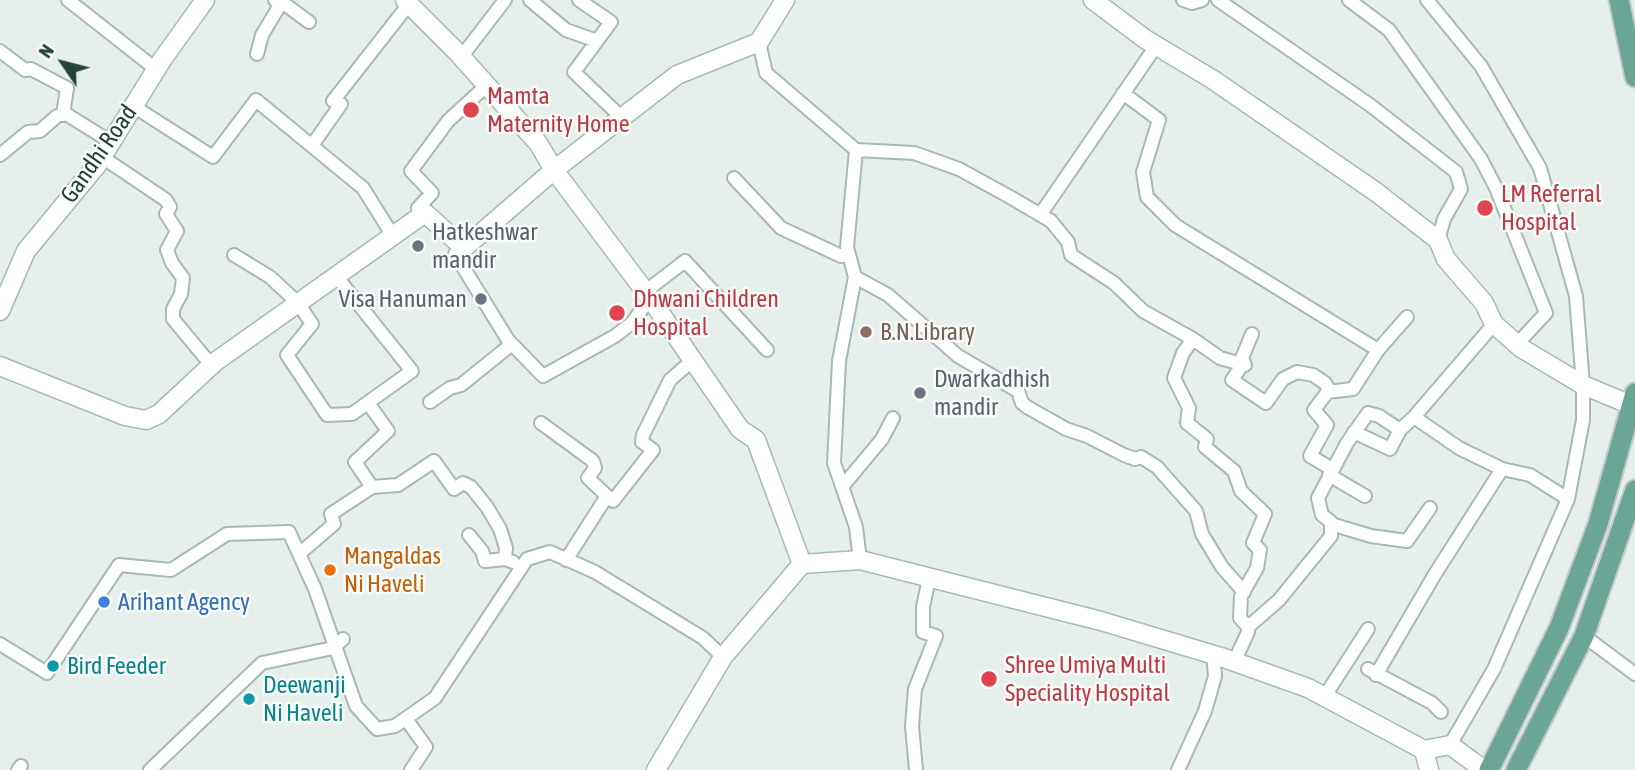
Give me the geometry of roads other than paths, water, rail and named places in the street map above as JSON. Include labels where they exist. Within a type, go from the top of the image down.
[{"type":"main road","points":[[1619,0],[1635,77]]},
{"type":"main road","points":[[1487,770],[1559,628],[1598,524],[1633,399]]},
{"type":"main road","points":[[1516,770],[1584,636],[1632,510],[1635,490]]},
{"type":"street","points":[[68,0],[157,70]]},
{"type":"street","name":"Gandhi Road","points":[[0,311],[26,251],[102,157],[205,0]]},
{"type":"street","points":[[461,57],[505,0]]},
{"type":"street","points":[[530,0],[566,30],[597,41]]},
{"type":"street","points":[[579,0],[611,22],[574,72],[622,118]]},
{"type":"street","points":[[766,350],[685,261],[648,294],[632,323],[543,376],[512,344],[455,254],[554,170],[677,75],[759,42],[785,0]]},
{"type":"street","points":[[1093,0],[1156,46],[1212,79],[1376,192],[1438,240],[1446,259],[1485,303],[1494,324],[1517,344],[1583,385],[1633,399]]},
{"type":"street","points":[[1183,0],[1192,4],[1202,0]]},
{"type":"street","points":[[1218,0],[1370,105],[1456,172],[1461,190],[1444,219],[1438,240]]},
{"type":"street","points":[[1349,0],[1389,30],[1403,47],[1481,159],[1496,187],[1546,313],[1517,344]]},
{"type":"street","points":[[1427,0],[1480,66],[1540,167],[1576,296],[1583,385],[1583,420],[1567,499],[1494,669],[1450,745]]},
{"type":"street","points":[[313,144],[341,104],[333,101],[407,2],[461,57],[538,143],[554,170],[648,294],[740,429],[755,440],[802,564]]},
{"type":"street","points":[[257,54],[262,35],[278,3],[286,5],[309,22]]},
{"type":"street","points":[[759,42],[766,73],[856,150],[914,153],[959,169],[1051,221],[1068,242],[1071,255],[1114,283],[1143,311],[1193,339],[1220,358],[1242,365]]},
{"type":"street","points":[[1040,215],[1156,46]]},
{"type":"street","points":[[0,51],[25,70],[31,69],[67,88],[63,115]]},
{"type":"street","points":[[423,215],[418,208],[432,193],[411,172],[448,121],[486,85]]},
{"type":"street","points":[[1123,93],[1159,120],[1143,172],[1147,197],[1175,225],[1378,349]]},
{"type":"street","points":[[133,106],[213,157],[256,100],[313,144],[363,188],[393,236]]},
{"type":"street","points":[[0,155],[28,132],[40,131],[66,114],[111,142]]},
{"type":"street","points":[[856,150],[847,247],[855,277],[839,361],[834,463],[856,527],[860,560]]},
{"type":"street","points":[[102,157],[166,200],[170,207],[166,214],[177,230],[167,250],[172,263],[183,278],[181,294],[173,309],[173,319],[212,366]]},
{"type":"street","points":[[734,178],[781,228],[841,256],[849,256]]},
{"type":"street","points":[[0,366],[125,416],[146,420],[159,414],[179,393],[212,366],[425,213],[464,248]]},
{"type":"street","points":[[234,255],[270,277],[298,303],[312,324],[287,355],[327,415],[352,414],[412,371],[336,276]]},
{"type":"street","points":[[855,277],[888,295],[966,361],[1018,391],[1022,403],[1027,407],[1066,429],[1087,436],[1124,455],[1135,459],[1141,457],[1157,467],[1196,511],[1202,534],[1222,567],[1244,592]]},
{"type":"street","points":[[1364,496],[1310,456],[1327,425],[1314,410],[1327,392],[1353,389],[1378,349],[1408,317]]},
{"type":"street","points":[[1354,432],[1391,449],[1400,430],[1494,324]]},
{"type":"street","points":[[1252,334],[1242,358],[1245,365],[1242,365],[1232,380],[1266,402],[1283,379],[1297,372],[1313,375],[1325,383],[1327,392]]},
{"type":"street","points":[[1193,339],[1182,353],[1174,378],[1189,408],[1187,423],[1208,439],[1205,447],[1234,471],[1241,491],[1265,514],[1253,543],[1260,550],[1257,568],[1244,592],[1240,618],[1248,626]]},
{"type":"street","points":[[430,402],[450,388],[461,386],[512,344]]},
{"type":"street","points":[[541,423],[593,461],[595,468],[587,478],[613,501],[653,450],[642,442],[643,435],[670,380],[693,360]]},
{"type":"street","points":[[368,403],[388,431],[355,462],[372,487]]},
{"type":"street","points":[[1400,430],[1379,416],[1368,413],[1354,432],[1318,498],[1322,515],[1331,524],[1354,528],[1371,536],[1407,541],[1430,508]]},
{"type":"street","points":[[1414,417],[1459,448],[1502,469],[1530,475],[1567,499]]},
{"type":"street","points":[[842,487],[882,439],[893,418]]},
{"type":"street","points":[[299,554],[334,524],[331,514],[372,487],[398,485],[434,461],[454,489],[463,483],[471,486],[488,507],[500,528],[505,559]]},
{"type":"street","points":[[1441,712],[1419,696],[1372,672],[1502,469]]},
{"type":"street","points":[[566,560],[607,496]]},
{"type":"street","points":[[1234,662],[1245,640],[1248,626],[1279,600],[1310,566],[1331,536],[1331,524]]},
{"type":"street","points":[[0,643],[26,657],[47,673],[118,565],[172,570],[228,534],[289,532],[338,643],[356,706],[377,729],[395,726],[435,698],[473,645],[492,608],[527,558],[550,552],[595,572],[703,638],[723,657]]},
{"type":"street","points":[[469,535],[482,551],[485,561],[505,559],[521,566]]},
{"type":"street","points":[[656,770],[723,657],[802,564],[860,560],[1101,621],[1234,662],[1325,696],[1424,750],[1450,745],[1487,770]]},
{"type":"street","points":[[916,770],[912,726],[915,689],[936,636],[923,632],[923,607],[929,578]]},
{"type":"street","points":[[1325,696],[1368,629]]},
{"type":"street","points":[[1584,636],[1635,674]]},
{"type":"street","points":[[150,770],[261,663],[338,643]]},
{"type":"street","points":[[1178,770],[1205,711],[1214,676],[1213,655]]},
{"type":"street","points":[[406,719],[426,747],[411,770]]},
{"type":"street","points":[[1424,750],[1429,770]]},
{"type":"place","name":"Mamta Maternity Home","points":[[471,110]]},
{"type":"place","name":"LM Referral Hospital","points":[[1485,208]]},
{"type":"place","name":"Hatkeshwar mandir","points":[[418,246]]},
{"type":"place","name":"Visa Hanuman","points":[[481,299]]},
{"type":"place","name":"Dhwani Children Hospital","points":[[617,313]]},
{"type":"place","name":"B.N.Library","points":[[866,332]]},
{"type":"place","name":"Dwarkadhish mandir","points":[[920,393]]},
{"type":"place","name":"Mangaldas Ni Haveli","points":[[330,570]]},
{"type":"place","name":"Arihant Agency","points":[[104,602]]},
{"type":"place","name":"Bird Feeder","points":[[53,666]]},
{"type":"place","name":"Shree Umiya Multi Speciality Hospital","points":[[989,679]]},
{"type":"place","name":"Deewanji Ni Haveli","points":[[249,699]]}]
